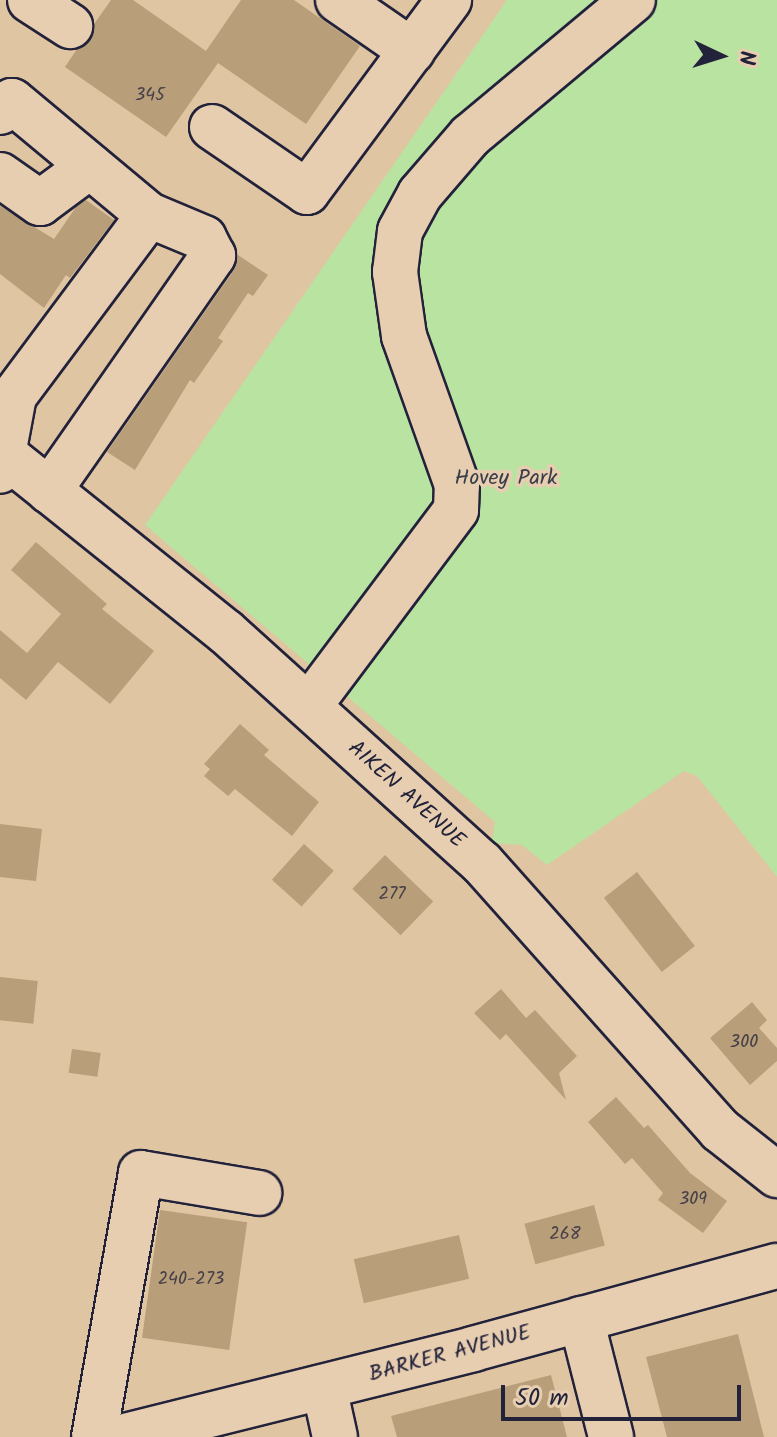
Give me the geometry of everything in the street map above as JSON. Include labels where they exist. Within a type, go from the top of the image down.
[{"type":"street","points":[[30,0],[70,26]]},
{"type":"street","points":[[338,0],[412,51]]},
{"type":"street","points":[[212,127],[307,192],[449,0]]},
{"type":"street","points":[[309,706],[456,510],[457,485],[404,336],[395,272],[400,231],[420,194],[470,136],[633,0]]},
{"type":"street","points":[[0,112],[12,101],[149,215],[204,238],[213,256],[49,491]]},
{"type":"street","points":[[0,175],[40,203],[90,166]]},
{"type":"street","points":[[1,459],[14,396],[149,215]]},
{"type":"street","name":"AIKEN AVENUE","points":[[1,459],[49,491],[226,632],[482,863],[720,1130],[777,1175]]},
{"type":"street","points":[[94,1437],[141,1173],[259,1193]]},
{"type":"street","name":"BARKER AVENUE","points":[[121,1437],[324,1387],[777,1266]]},
{"type":"street","points":[[581,1319],[611,1437]]},
{"type":"street","points":[[324,1387],[335,1437]]},
{"type":"green space","name":"Hovey Park","points":[[507,0],[777,0],[777,877],[697,776],[684,771],[547,865],[522,845],[492,843],[495,822],[145,525]]},
{"type":"building","points":[[111,0],[133,0],[206,51],[241,0],[294,0],[360,46],[306,124],[218,63],[166,137],[65,67],[77,49],[90,40],[94,24]]},
{"type":"building","points":[[86,200],[114,220],[70,278],[66,275],[44,308],[0,274],[0,206],[54,239],[76,207]]},
{"type":"building","points":[[238,255],[268,275],[253,296],[248,293],[218,338],[223,341],[194,383],[190,380],[135,470],[107,452],[234,270]]},
{"type":"building","points":[[36,542],[107,604],[102,609],[154,651],[110,704],[58,662],[26,700],[0,678],[0,630],[27,653],[61,614],[11,570]]},
{"type":"building","points":[[240,724],[269,750],[264,755],[319,802],[292,836],[235,789],[228,796],[204,776],[210,769],[204,764]]},
{"type":"building","points":[[0,824],[42,829],[36,881],[0,877]]},
{"type":"building","points":[[304,844],[334,871],[302,906],[272,880]]},
{"type":"building","points":[[385,855],[433,902],[401,935],[352,889]]},
{"type":"building","points":[[637,872],[695,946],[662,972],[604,898]]},
{"type":"building","points":[[0,977],[38,981],[33,1024],[0,1020]]},
{"type":"building","points":[[501,989],[526,1018],[535,1010],[577,1056],[559,1073],[566,1100],[506,1034],[500,1040],[474,1013]]},
{"type":"building","points":[[752,1002],[767,1020],[759,1028],[777,1048],[777,1061],[750,1085],[710,1038]]},
{"type":"building","points":[[72,1049],[101,1053],[97,1077],[69,1073]]},
{"type":"building","points":[[616,1097],[644,1128],[648,1125],[690,1173],[727,1201],[703,1233],[658,1200],[663,1193],[632,1158],[625,1164],[588,1122]]},
{"type":"building","points":[[594,1205],[605,1246],[535,1264],[524,1224]]},
{"type":"building","points":[[160,1210],[247,1222],[229,1350],[142,1338]]},
{"type":"building","points":[[459,1235],[469,1279],[364,1303],[354,1259]]},
{"type":"building","points":[[738,1334],[764,1437],[667,1437],[646,1357]]},
{"type":"building","points":[[551,1375],[567,1437],[397,1437],[391,1416]]}]
